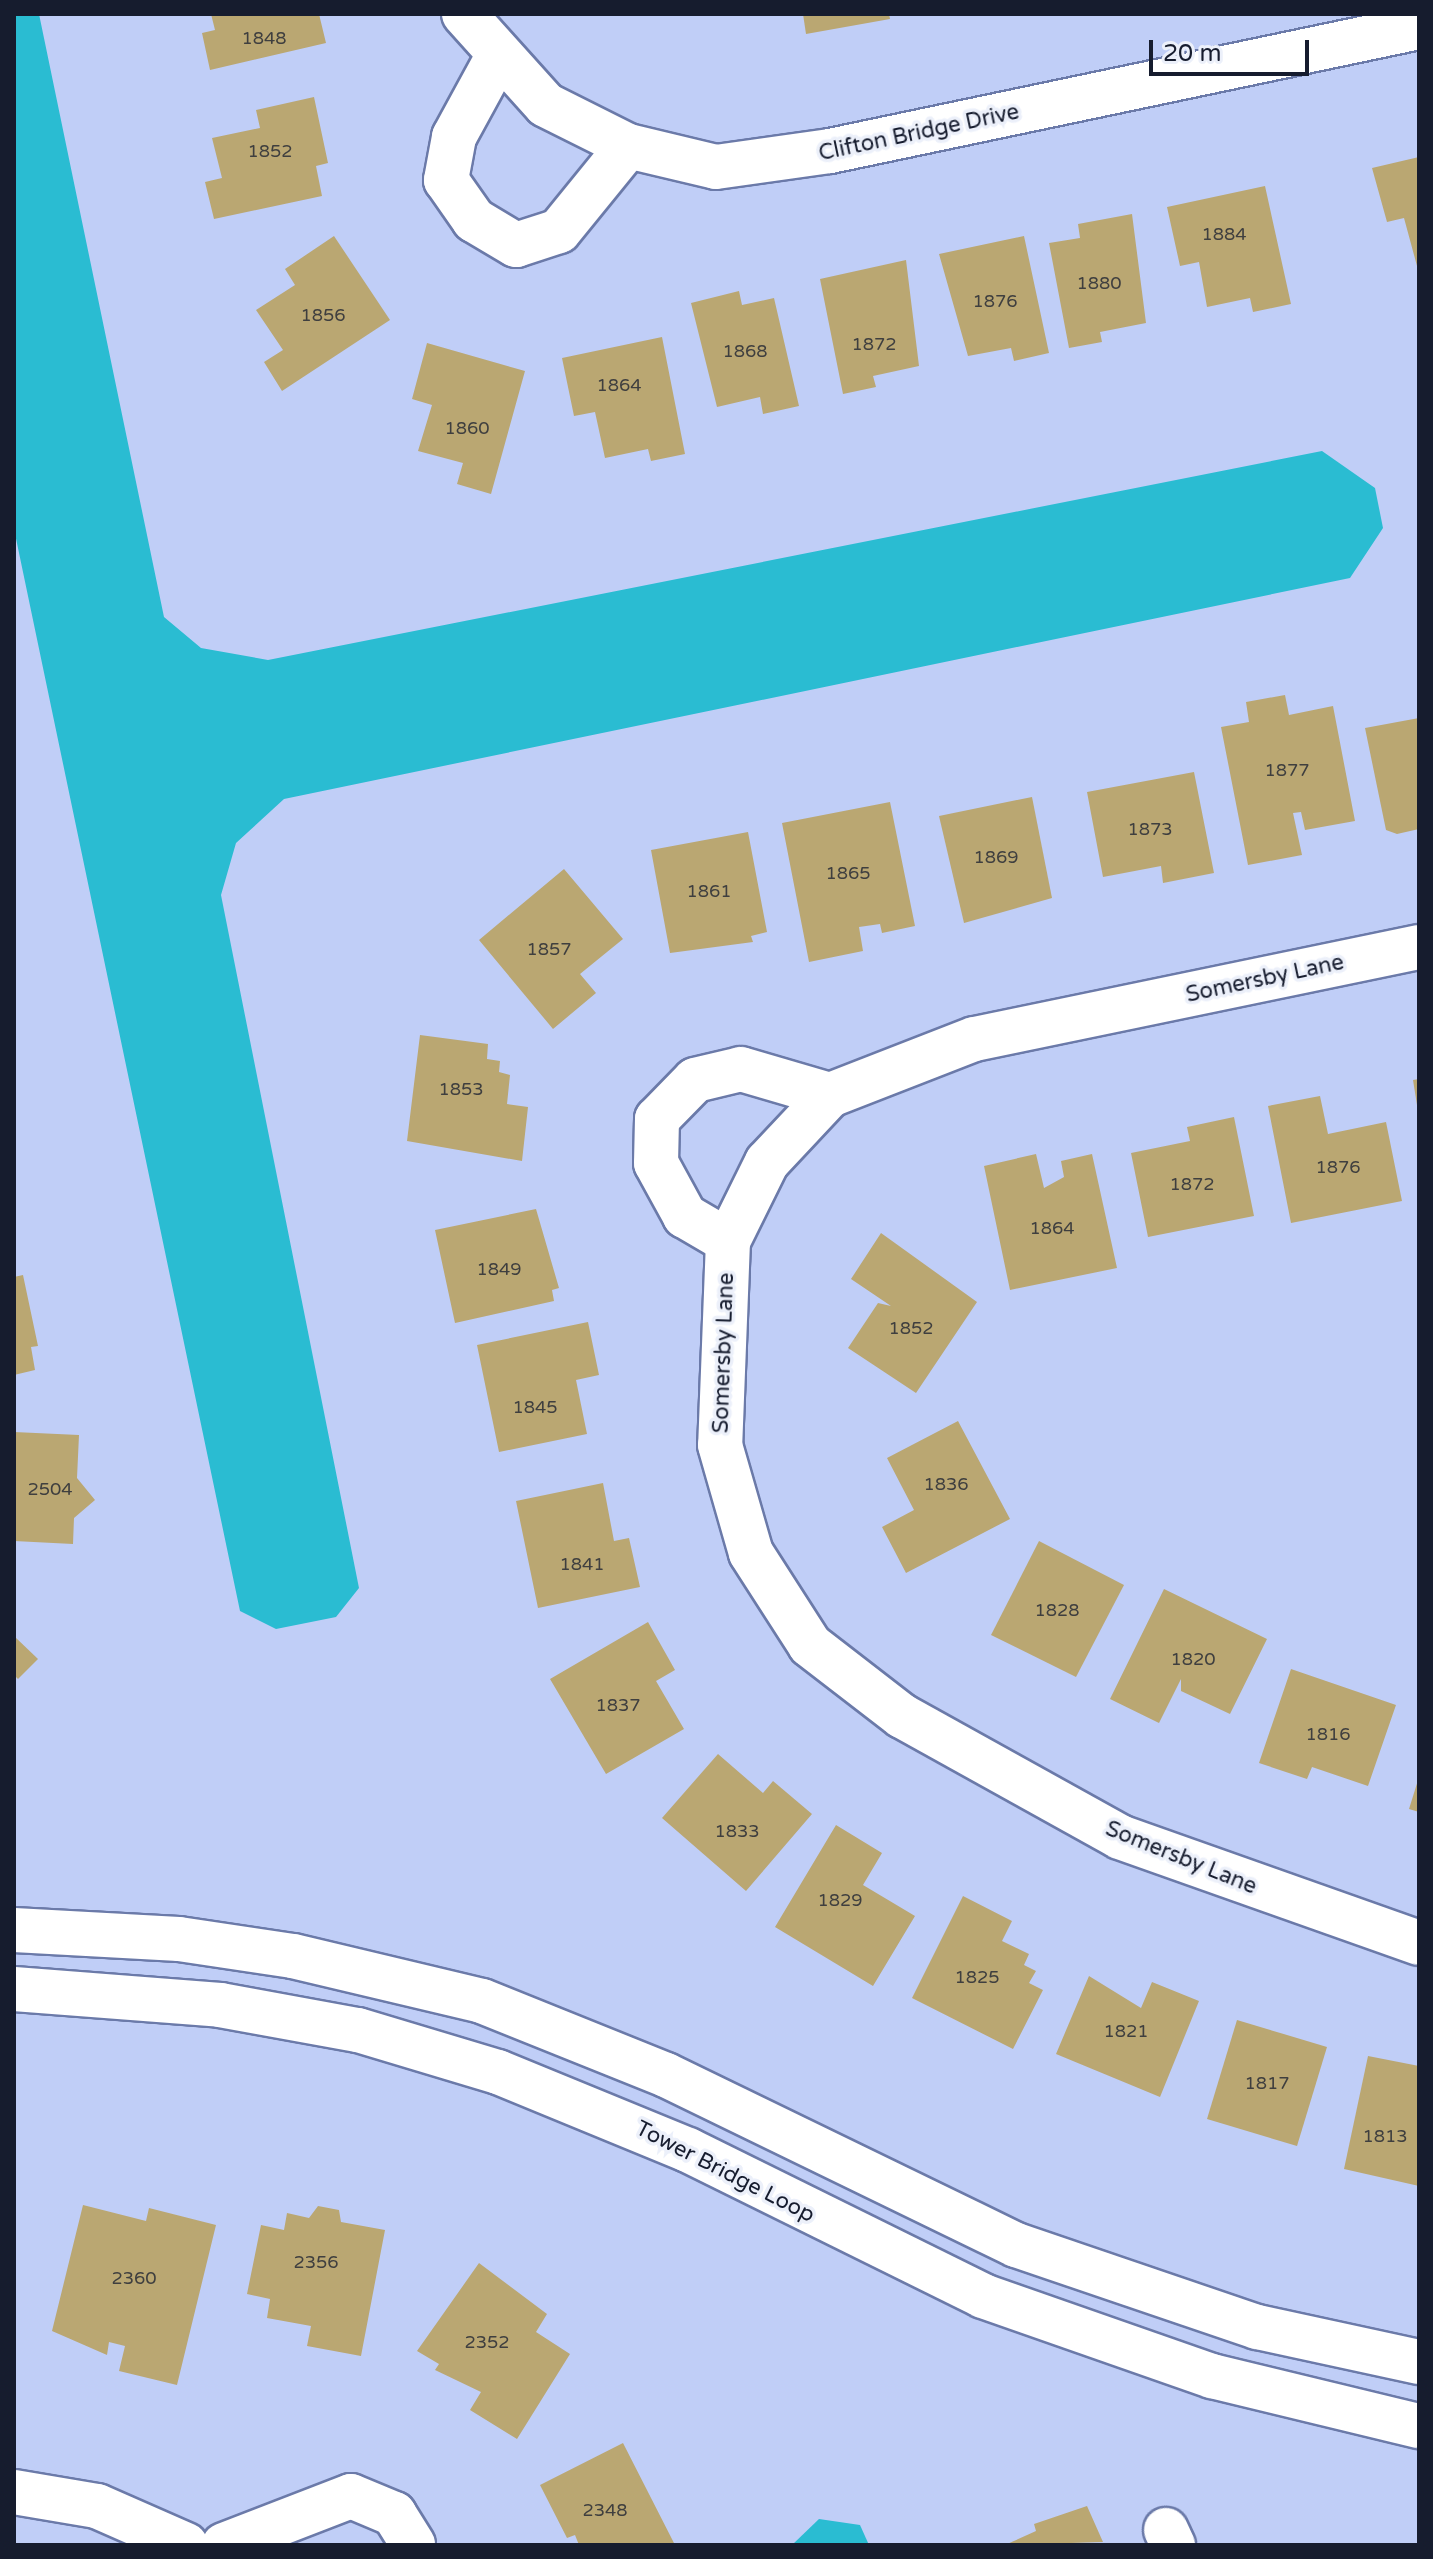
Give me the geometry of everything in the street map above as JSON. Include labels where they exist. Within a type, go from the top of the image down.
[{"type":"street","name":"Clifton Bridge Drive","points":[[464,14],[497,58],[546,105],[628,146],[716,167],[778,162],[1419,27]]},
{"type":"street","points":[[497,58],[454,137],[446,180],[474,220],[516,245],[559,231],[628,146]]},
{"type":"street","name":"Somersby Lane","points":[[1419,947],[974,1039],[830,1095],[767,1162],[728,1241],[720,1445],[751,1553],[810,1645],[902,1716],[1120,1837],[1419,1943]]},
{"type":"street","points":[[728,1241],[685,1216],[656,1163],[657,1119],[695,1080],[741,1069],[830,1095]]},
{"type":"street","points":[[14,1930],[179,1939],[293,1956],[482,2001],[666,2075],[1016,2245],[1257,2327],[1419,2362]]},
{"type":"street","name":"Tower Bridge Loop","points":[[14,1989],[220,2005],[358,2030],[484,2068],[688,2150],[983,2296],[1212,2376],[1419,2426]]},
{"type":"street","points":[[14,2492],[97,2506],[186,2545]]},
{"type":"street","points":[[224,2545],[351,2496],[394,2514],[413,2545]]},
{"type":"shaded area","points":[[14,14],[39,14],[164,617],[201,648],[268,660],[1322,451],[1375,488],[1383,528],[1350,578],[284,799],[236,843],[221,895],[359,1588],[336,1617],[276,1629],[240,1611],[14,529]]},
{"type":"shaded area","points":[[819,2519],[860,2525],[869,2545],[792,2545]]},
{"type":"building","points":[[211,14],[319,14],[326,43],[210,70],[202,33],[215,30]]},
{"type":"building","points":[[803,14],[889,14],[890,19],[806,34]]},
{"type":"building","points":[[314,97],[328,163],[316,166],[322,196],[214,219],[205,182],[222,178],[212,138],[260,128],[256,110]]},
{"type":"building","points":[[1419,157],[1417,266],[1404,218],[1387,222],[1372,168]]},
{"type":"building","points":[[1265,186],[1291,304],[1253,312],[1250,298],[1207,307],[1199,262],[1180,266],[1167,207]]},
{"type":"building","points":[[1132,214],[1146,323],[1100,332],[1102,342],[1069,348],[1049,243],[1080,238],[1078,224]]},
{"type":"building","points":[[334,236],[390,320],[282,391],[264,362],[283,350],[256,310],[295,285],[285,269]]},
{"type":"building","points":[[1024,236],[1049,353],[1014,361],[1011,348],[968,356],[939,254]]},
{"type":"building","points":[[906,260],[919,366],[873,376],[876,387],[843,394],[820,279]]},
{"type":"building","points":[[739,291],[742,305],[774,298],[799,406],[763,414],[760,397],[717,407],[691,303]]},
{"type":"building","points":[[662,337],[685,454],[651,461],[648,449],[605,458],[595,412],[574,416],[562,358]]},
{"type":"building","points":[[427,343],[525,371],[491,494],[457,484],[463,463],[418,451],[432,405],[412,399]]},
{"type":"building","points":[[1285,695],[1289,715],[1333,706],[1355,821],[1305,830],[1301,812],[1293,813],[1302,855],[1248,865],[1221,727],[1249,722],[1246,702]]},
{"type":"building","points":[[1419,718],[1419,829],[1397,834],[1386,830],[1365,728]]},
{"type":"building","points":[[1194,772],[1214,873],[1163,883],[1161,866],[1103,877],[1087,792]]},
{"type":"building","points":[[1032,797],[1052,898],[964,923],[939,816]]},
{"type":"building","points":[[890,802],[915,926],[882,933],[880,924],[859,927],[863,951],[809,962],[782,823]]},
{"type":"building","points":[[748,832],[767,932],[751,936],[753,942],[670,953],[651,850]]},
{"type":"building","points":[[564,869],[623,939],[580,974],[596,993],[553,1029],[479,940]]},
{"type":"building","points":[[420,1035],[488,1044],[487,1059],[500,1061],[499,1072],[510,1075],[507,1104],[528,1107],[522,1161],[407,1141]]},
{"type":"building","points":[[1419,1079],[1419,1105],[1417,1105],[1413,1080]]},
{"type":"building","points":[[1320,1096],[1328,1134],[1386,1122],[1402,1201],[1291,1223],[1268,1106]]},
{"type":"building","points":[[1234,1117],[1254,1216],[1148,1237],[1131,1153],[1190,1141],[1187,1127]]},
{"type":"building","points":[[1036,1154],[1044,1188],[1064,1177],[1061,1161],[1092,1154],[1117,1268],[1010,1290],[984,1166]]},
{"type":"building","points":[[536,1209],[559,1288],[552,1290],[554,1301],[455,1323],[435,1230]]},
{"type":"building","points":[[881,1233],[977,1302],[916,1393],[848,1348],[878,1303],[891,1306],[851,1279]]},
{"type":"building","points":[[23,1275],[38,1346],[31,1347],[35,1370],[14,1375],[14,1277]]},
{"type":"building","points":[[588,1322],[599,1375],[576,1380],[587,1434],[499,1452],[477,1345]]},
{"type":"building","points":[[958,1421],[1010,1519],[906,1573],[882,1527],[914,1510],[887,1458]]},
{"type":"building","points":[[14,1432],[79,1435],[77,1478],[95,1500],[74,1518],[73,1544],[14,1541]]},
{"type":"building","points":[[603,1483],[614,1541],[629,1538],[640,1587],[538,1608],[516,1501]]},
{"type":"building","points":[[1039,1541],[1124,1585],[1076,1677],[991,1635]]},
{"type":"building","points":[[1164,1589],[1267,1639],[1230,1714],[1181,1691],[1181,1679],[1159,1723],[1110,1699]]},
{"type":"building","points":[[648,1622],[675,1670],[656,1681],[684,1729],[606,1774],[550,1679]]},
{"type":"building","points":[[14,1636],[38,1659],[18,1679],[14,1675]]},
{"type":"building","points":[[1291,1669],[1396,1705],[1368,1786],[1312,1767],[1307,1779],[1259,1763]]},
{"type":"building","points":[[718,1754],[763,1793],[773,1781],[812,1814],[746,1891],[662,1818]]},
{"type":"building","points":[[1419,1777],[1419,1812],[1409,1809]]},
{"type":"building","points":[[836,1825],[882,1853],[863,1885],[915,1916],[873,1986],[775,1927]]},
{"type":"building","points":[[963,1896],[1012,1921],[1002,1941],[1029,1954],[1024,1965],[1036,1971],[1029,1983],[1043,1990],[1013,2049],[912,1998]]},
{"type":"building","points":[[1089,1976],[1141,2008],[1152,1982],[1199,2001],[1160,2097],[1056,2054]]},
{"type":"building","points":[[1237,2020],[1327,2047],[1297,2146],[1207,2119]]},
{"type":"building","points":[[1368,2056],[1419,2066],[1419,2186],[1344,2169]]},
{"type":"building","points":[[83,2205],[146,2221],[149,2208],[216,2225],[177,2385],[119,2371],[125,2346],[109,2342],[107,2355],[52,2331]]},
{"type":"building","points":[[318,2206],[339,2210],[341,2222],[385,2230],[361,2356],[307,2346],[311,2326],[267,2318],[270,2299],[247,2294],[261,2225],[284,2230],[287,2213],[309,2218]]},
{"type":"building","points":[[479,2263],[547,2314],[536,2332],[570,2354],[517,2439],[470,2410],[481,2392],[435,2370],[439,2364],[417,2351]]},
{"type":"building","points":[[623,2443],[675,2545],[579,2545],[575,2535],[567,2538],[540,2485]]},
{"type":"building","points":[[1087,2506],[1103,2542],[1005,2545],[1036,2531],[1034,2524]]}]
